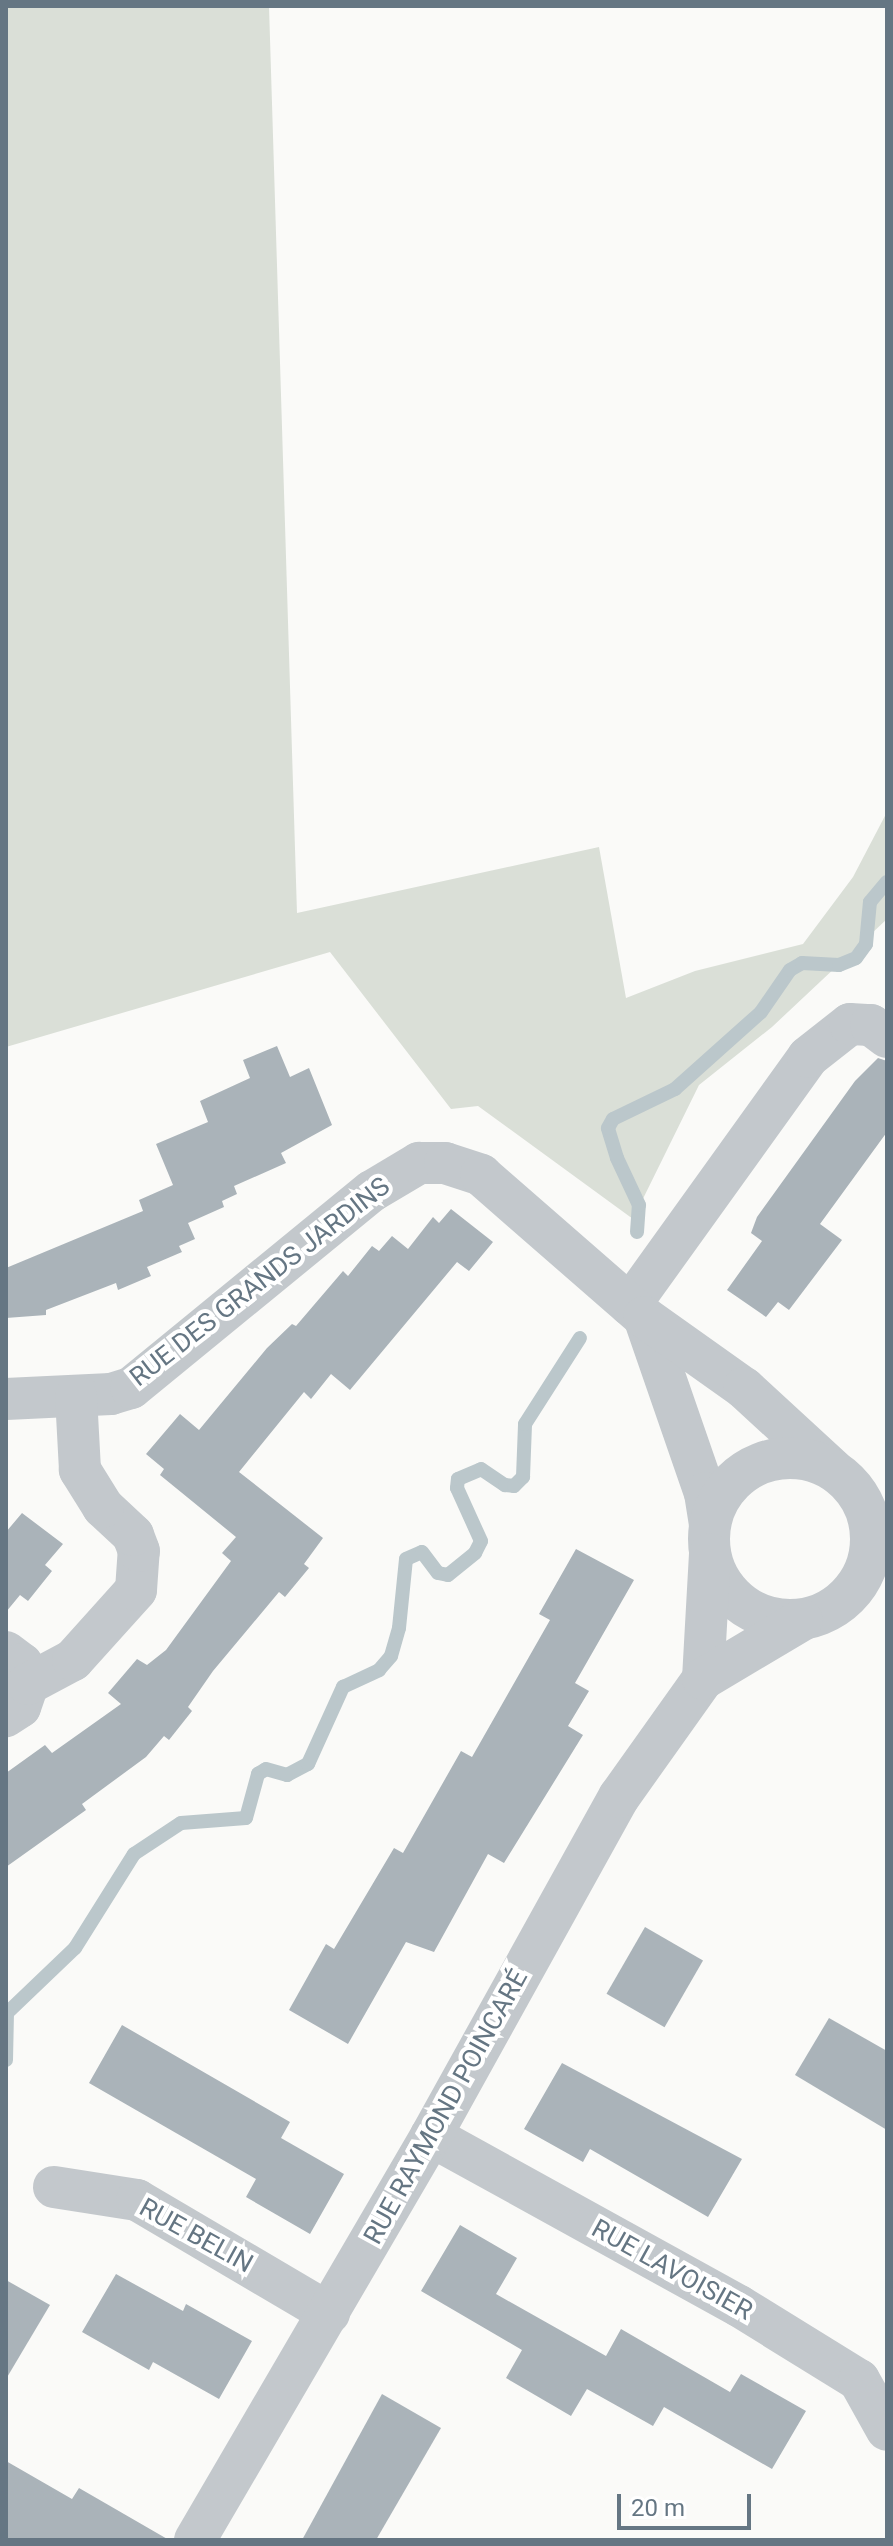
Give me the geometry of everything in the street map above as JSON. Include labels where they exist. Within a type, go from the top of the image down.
[{"type":"street","points":[[637,1311],[808,1057],[850,1024],[871,1025],[887,1037]]},
{"type":"street","name":"RUE DES GRANDS JARDINS","points":[[6,1399],[76,1396],[131,1388],[372,1191],[419,1163],[445,1163],[481,1175],[637,1311],[744,1388],[859,1490]]},
{"type":"street","name":"RUE DES GRANDS JARDINS","points":[[637,1311],[705,1493],[710,1539]]},
{"type":"street","points":[[13,1684],[73,1660],[136,1590],[139,1551],[133,1535],[96,1499],[80,1470],[76,1396]]},
{"type":"street","points":[[703,1679],[710,1539],[718,1499],[757,1464],[795,1459],[859,1490],[869,1517],[872,1543],[866,1567],[818,1613]]},
{"type":"street","points":[[710,1539],[733,1597],[753,1611],[818,1613],[887,1588]]},
{"type":"street","name":"RUE RAYMOND POINCARÉ","points":[[195,2540],[431,2136],[619,1797],[703,1679],[818,1613]]},
{"type":"street","name":"RUE LAVOISIER","points":[[431,2136],[739,2306],[859,2380],[887,2430]]},
{"type":"street","name":"RUE BELIN","points":[[54,2187],[137,2200],[329,2313]]},
{"type":"shaded area","points":[[6,6],[269,6],[297,913],[599,847],[626,998],[695,971],[803,944],[853,877],[887,812],[887,919],[772,1027],[699,1085],[633,1219],[478,1106],[451,1109],[330,952],[6,1047]]},
{"type":"building","points":[[277,1046],[290,1077],[309,1068],[332,1125],[281,1153],[286,1163],[234,1186],[237,1194],[222,1201],[224,1207],[188,1223],[195,1239],[179,1246],[182,1252],[147,1267],[151,1276],[118,1290],[116,1283],[46,1310],[46,1315],[6,1318],[6,1268],[143,1211],[139,1200],[173,1185],[156,1144],[208,1122],[200,1101],[250,1078],[243,1060]]},
{"type":"building","points":[[878,1058],[887,1061],[887,1132],[820,1224],[842,1240],[789,1310],[778,1302],[766,1317],[727,1290],[762,1241],[751,1233],[757,1217],[855,1081]]},
{"type":"building","points":[[451,1209],[493,1242],[469,1271],[457,1262],[350,1390],[331,1374],[311,1399],[304,1392],[239,1472],[323,1538],[304,1564],[309,1568],[285,1597],[279,1592],[213,1671],[188,1707],[192,1711],[169,1740],[164,1736],[146,1757],[82,1804],[86,1810],[6,1867],[6,1773],[45,1745],[52,1753],[121,1704],[108,1693],[137,1659],[147,1665],[166,1650],[231,1561],[222,1553],[236,1537],[160,1475],[164,1469],[146,1454],[180,1414],[199,1430],[267,1348],[292,1324],[296,1326],[343,1271],[348,1276],[372,1246],[379,1251],[392,1236],[408,1249],[433,1217],[439,1223]]},
{"type":"building","points":[[22,1513],[63,1544],[45,1565],[52,1571],[28,1601],[20,1595],[6,1612],[6,1532]]},
{"type":"building","points":[[576,1549],[634,1580],[575,1683],[589,1691],[568,1726],[583,1735],[504,1863],[488,1854],[434,1952],[406,1942],[348,2044],[289,2010],[326,1944],[334,1949],[394,1848],[403,1853],[461,1751],[472,1757],[550,1620],[539,1614]]},
{"type":"building","points":[[645,1927],[703,1960],[665,2027],[606,1994]]},
{"type":"building","points":[[829,2018],[887,2051],[887,2130],[795,2075]]},
{"type":"building","points":[[122,2025],[290,2122],[281,2138],[344,2174],[310,2234],[246,2197],[256,2179],[89,2083]]},
{"type":"building","points":[[562,2063],[742,2159],[708,2217],[590,2149],[583,2162],[524,2129]]},
{"type":"building","points":[[460,2225],[517,2258],[496,2294],[606,2356],[621,2329],[730,2392],[741,2374],[806,2411],[772,2469],[664,2407],[653,2426],[587,2389],[571,2416],[506,2378],[522,2350],[421,2291]]},
{"type":"building","points":[[116,2274],[183,2311],[186,2304],[252,2341],[219,2399],[153,2362],[149,2370],[82,2332]]},
{"type":"building","points":[[6,2280],[50,2305],[6,2379]]},
{"type":"building","points":[[382,2394],[441,2428],[376,2540],[302,2540]]},
{"type":"building","points":[[6,2461],[72,2499],[79,2488],[169,2540],[6,2540]]},
{"type":"waterway","points":[[637,1232],[639,1205],[617,1158],[608,1128],[613,1119],[675,1089],[761,1012],[790,970],[802,963],[839,965],[856,958],[866,944],[870,902],[887,882]]},
{"type":"waterway","points":[[6,2060],[7,2013],[75,1948],[134,1854],[181,1823],[246,1818],[258,1774],[266,1769],[287,1775],[308,1764],[343,1687],[379,1670],[391,1656],[399,1628],[406,1559],[422,1552],[438,1573],[448,1575],[475,1553],[481,1541],[457,1488],[458,1479],[481,1469],[505,1485],[514,1486],[523,1477],[525,1424],[580,1338]]}]
